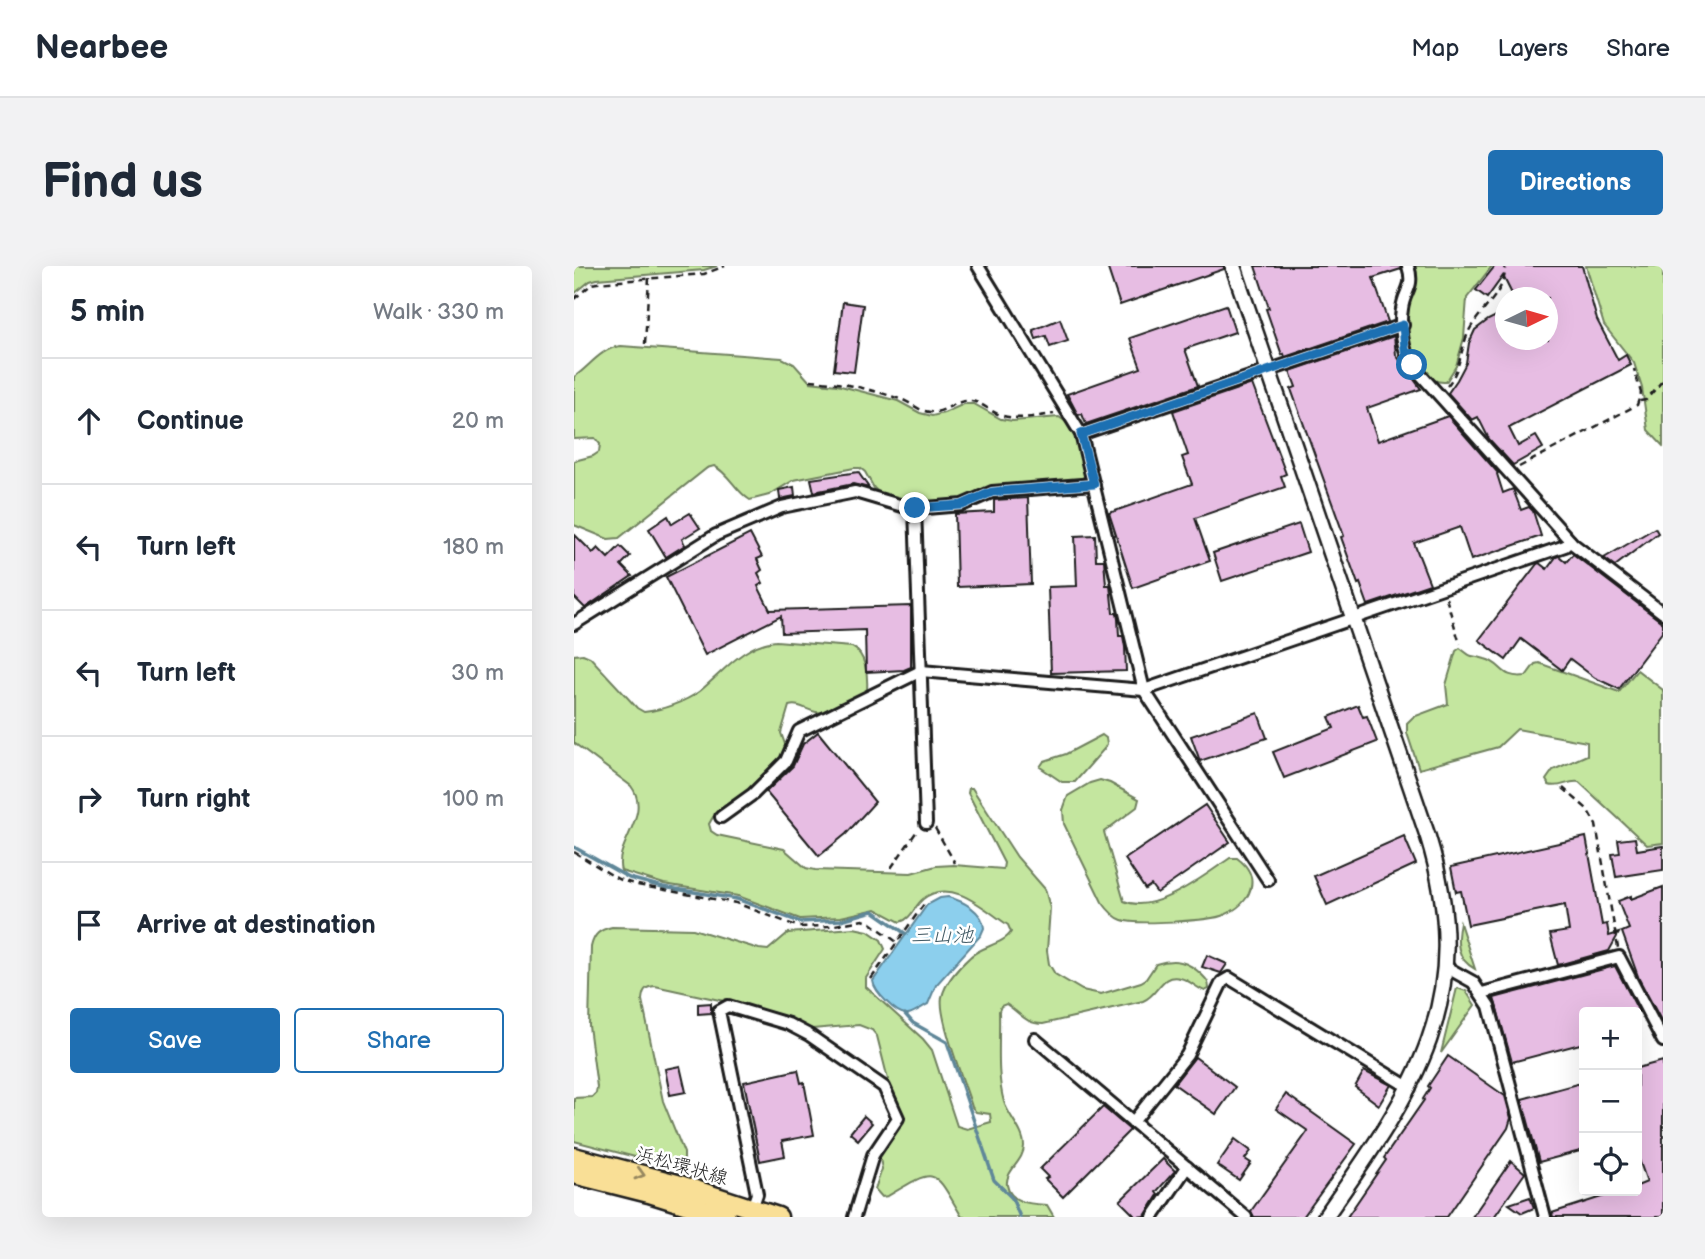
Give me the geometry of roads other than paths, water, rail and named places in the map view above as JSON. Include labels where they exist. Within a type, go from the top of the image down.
[{"type":"main road","name":"浜松環状線","points":[[574,1157],[677,1184],[778,1217]]},
{"type":"main road","name":"浜松環状線","points":[[574,1174],[649,1193],[726,1217]]},
{"type":"street","points":[[978,266],[1081,434],[1144,690],[1268,880]]},
{"type":"street","points":[[1233,266],[1435,862],[1444,914],[1444,966],[1433,1029],[1410,1088],[1383,1134],[1325,1217]]},
{"type":"street","points":[[1408,266],[1412,282],[1402,308],[1407,358],[1570,541],[1663,613]]},
{"type":"street","points":[[1081,434],[1403,325]]},
{"type":"street","points":[[574,624],[716,535],[782,507],[855,492],[915,508],[962,505],[992,492],[1094,484]]},
{"type":"street","points":[[915,508],[926,823]]},
{"type":"street","points":[[722,817],[753,794],[786,761],[799,731],[921,671],[1144,690],[1565,546],[1570,541]]},
{"type":"street","points":[[1482,993],[1619,957],[1663,1041]]},
{"type":"street","points":[[1444,966],[1473,982],[1489,1006],[1545,1217]]},
{"type":"street","points":[[1133,1122],[1187,1055],[1222,982],[1229,978],[1410,1088]]},
{"type":"street","points":[[752,1208],[757,1194],[719,1011],[728,1006],[788,1024],[884,1087],[898,1118],[873,1155],[854,1217]]},
{"type":"street","points":[[1035,1040],[1246,1217]]},
{"type":"street","points":[[1153,1217],[1187,1167]]},
{"type":"water","name":"三山池","points":[[948,897],[966,904],[976,912],[984,928],[981,935],[936,985],[928,1004],[903,1014],[877,991],[873,981],[927,905]]},
{"type":"waterway","points":[[574,847],[629,878],[663,887],[737,899],[800,922],[841,920],[873,911],[906,934]]},
{"type":"waterway","points":[[905,1014],[913,1023],[947,1042],[994,1180],[1012,1198],[1020,1217]]}]
